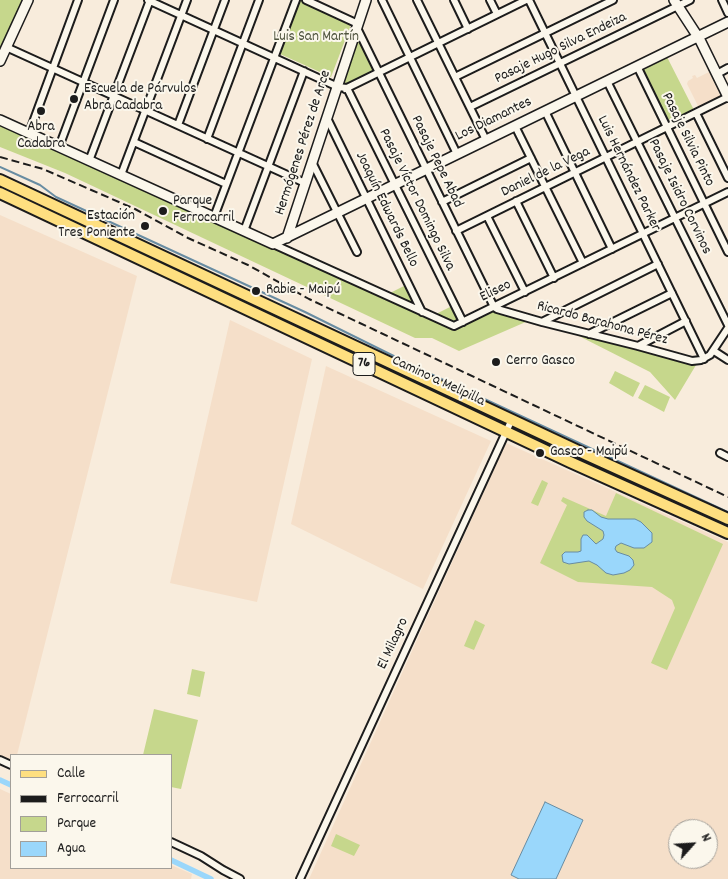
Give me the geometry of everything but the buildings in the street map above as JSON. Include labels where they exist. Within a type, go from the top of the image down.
[{"type":"main road","name":"Camino a Melipilla","points":[[0,180],[728,520]]},
{"type":"main road","name":"Camino a Melipilla","points":[[0,193],[570,462],[728,533]]},
{"type":"main road","points":[[287,328],[292,317]]},
{"type":"main road","points":[[335,350],[340,339]]},
{"type":"main road","points":[[442,401],[447,389]]},
{"type":"street","points":[[0,61],[4,48],[28,0]]},
{"type":"street","points":[[29,133],[78,0]]},
{"type":"street","points":[[59,147],[114,0]]},
{"type":"street","points":[[89,161],[149,0],[304,72],[336,90],[347,88],[527,0]]},
{"type":"street","points":[[121,175],[187,0]]},
{"type":"street","points":[[178,125],[224,0]]},
{"type":"street","points":[[207,139],[260,0]]},
{"type":"street","points":[[214,217],[296,0]]},
{"type":"street","points":[[306,0],[358,26]]},
{"type":"street","name":"Hermógenes Pérez de Arce","points":[[287,238],[366,0]]},
{"type":"street","points":[[382,0],[457,154]]},
{"type":"street","points":[[417,0],[486,140]]},
{"type":"street","points":[[454,0],[468,29]]},
{"type":"street","points":[[490,0],[497,14]]},
{"type":"street","name":"Luis Hernández Parker","points":[[527,0],[560,63],[704,359]]},
{"type":"street","points":[[455,77],[613,0]]},
{"type":"street","name":"Pasaje Hugo Silva Endeiza","points":[[470,107],[676,3],[690,0]]},
{"type":"street","points":[[722,0],[728,13]]},
{"type":"street","points":[[676,3],[698,36],[728,97]]},
{"type":"street","name":"Los Diamantes","points":[[273,244],[728,22]]},
{"type":"street","name":"Pasaje Pepe Abad","points":[[358,26],[378,72],[494,307]]},
{"type":"street","points":[[4,48],[146,110],[305,184]]},
{"type":"street","name":"Pasaje Silvia Pinto","points":[[637,66],[728,252]]},
{"type":"street","points":[[717,74],[728,68]]},
{"type":"street","points":[[244,231],[304,72]]},
{"type":"street","name":"Pasaje Isidro Corvinos","points":[[607,81],[728,327]]},
{"type":"street","name":"Pasaje Víctor Domingo Silva","points":[[347,88],[463,322]]},
{"type":"street","name":"Daniel de la Vega","points":[[456,231],[728,97]]},
{"type":"street","points":[[545,111],[612,249]]},
{"type":"street","points":[[696,113],[728,178]]},
{"type":"street","name":"Joaquín Edwards Bello","points":[[327,118],[422,312]]},
{"type":"street","points":[[0,120],[273,244]]},
{"type":"street","points":[[515,126],[583,263]]},
{"type":"street","points":[[134,142],[226,184]]},
{"type":"street","points":[[442,202],[531,158]]},
{"type":"street","points":[[312,162],[357,252]]},
{"type":"street","name":"Eliseo","points":[[273,244],[454,326],[728,192]]},
{"type":"street","points":[[516,202],[554,278]]},
{"type":"street","points":[[296,212],[304,229]]},
{"type":"street","points":[[487,216],[525,292]]},
{"type":"street","points":[[542,322],[658,264]]},
{"type":"street","points":[[589,334],[672,293]]},
{"type":"street","name":"Ricardo Barahona Pérez","points":[[494,307],[542,322],[688,360],[698,361],[704,359]]},
{"type":"street","points":[[638,346],[686,322]]},
{"type":"street","points":[[704,359],[714,351],[728,327]]},
{"type":"street","points":[[714,351],[728,360]]},
{"type":"street","name":"El Milagro","points":[[300,879],[512,419]]},
{"type":"street","points":[[720,453],[728,457]]},
{"type":"street","points":[[172,842],[201,856],[240,879]]},
{"type":"shaded area","points":[[709,72],[721,97],[699,108],[687,84],[693,78],[692,76],[695,75],[697,78]]},
{"type":"shaded area","points":[[0,215],[137,276],[17,754],[10,754],[10,769],[0,764]]},
{"type":"shaded area","points":[[230,320],[312,359],[257,602],[170,583]]},
{"type":"shaded area","points":[[326,366],[491,441],[423,589],[291,524]]},
{"type":"shaded area","points":[[506,443],[728,542],[728,879],[309,879]]},
{"type":"shaded area","points":[[0,789],[10,794],[10,869],[172,869],[172,865],[192,874],[191,879],[0,879]]},
{"type":"green space","points":[[0,0],[25,0],[0,53]]},
{"type":"green space","name":"Luis San Martín","points":[[299,0],[352,22],[331,77],[280,54]]},
{"type":"green space","points":[[358,42],[374,71],[348,84],[343,81],[356,43]]},
{"type":"green space","points":[[667,57],[695,112],[668,125],[641,69]]},
{"type":"green space","points":[[0,125],[451,328],[492,310],[528,321],[459,351],[432,338],[415,338],[65,173],[0,147]]},
{"type":"green space","points":[[406,285],[416,306],[390,293]]},
{"type":"green space","points":[[452,306],[460,320],[453,323],[436,314]]},
{"type":"green space","points":[[573,333],[696,365],[675,400],[650,372]]},
{"type":"green space","points":[[615,371],[640,383],[633,397],[609,383]]},
{"type":"green space","points":[[645,385],[670,397],[664,412],[638,398]]},
{"type":"green space","points":[[542,480],[548,483],[538,506],[531,503]]},
{"type":"green space","points":[[616,493],[723,544],[667,670],[651,663],[675,608],[672,600],[652,587],[578,582],[540,563],[567,505],[561,501],[563,497],[606,516]]},
{"type":"green space","points":[[475,620],[485,625],[474,650],[464,646]]},
{"type":"green space","points":[[192,669],[205,672],[200,697],[187,694]]},
{"type":"green space","points":[[154,709],[198,720],[181,789],[172,787],[172,754],[143,754]]},
{"type":"green space","points":[[336,834],[360,845],[354,856],[331,846]]},
{"type":"water","points":[[592,510],[601,517],[608,519],[635,519],[652,533],[652,542],[644,548],[634,548],[621,543],[616,546],[617,552],[629,556],[633,560],[634,565],[630,570],[613,575],[606,573],[589,561],[569,564],[563,562],[562,555],[565,552],[581,551],[583,535],[587,535],[596,544],[603,539],[603,531],[584,517],[584,512]]},
{"type":"water","points":[[545,802],[583,820],[556,879],[519,879],[511,875]]},
{"type":"waterway","points":[[0,167],[40,185],[56,197],[305,312],[422,370],[728,512]]},
{"type":"waterway","points":[[0,780],[10,785]]},
{"type":"waterway","points":[[172,860],[211,879]]},
{"type":"railway","points":[[0,157],[43,169],[135,209],[188,238],[248,265],[309,299],[728,497]]},
{"type":"place","name":"Escuela de Párvulos Abra Cadabra","points":[[74,99]]},
{"type":"place","name":"Abra Cadabra","points":[[41,111]]},
{"type":"place","name":"Parque Ferrocarril","points":[[163,211]]},
{"type":"place","name":"Estación Tres Poniente","points":[[145,226]]},
{"type":"place","name":"Rabie - Maipú","points":[[256,291]]},
{"type":"place","name":"Cerro Gasco","points":[[496,362]]},
{"type":"place","name":"Gasco - Maipú","points":[[540,453]]}]
